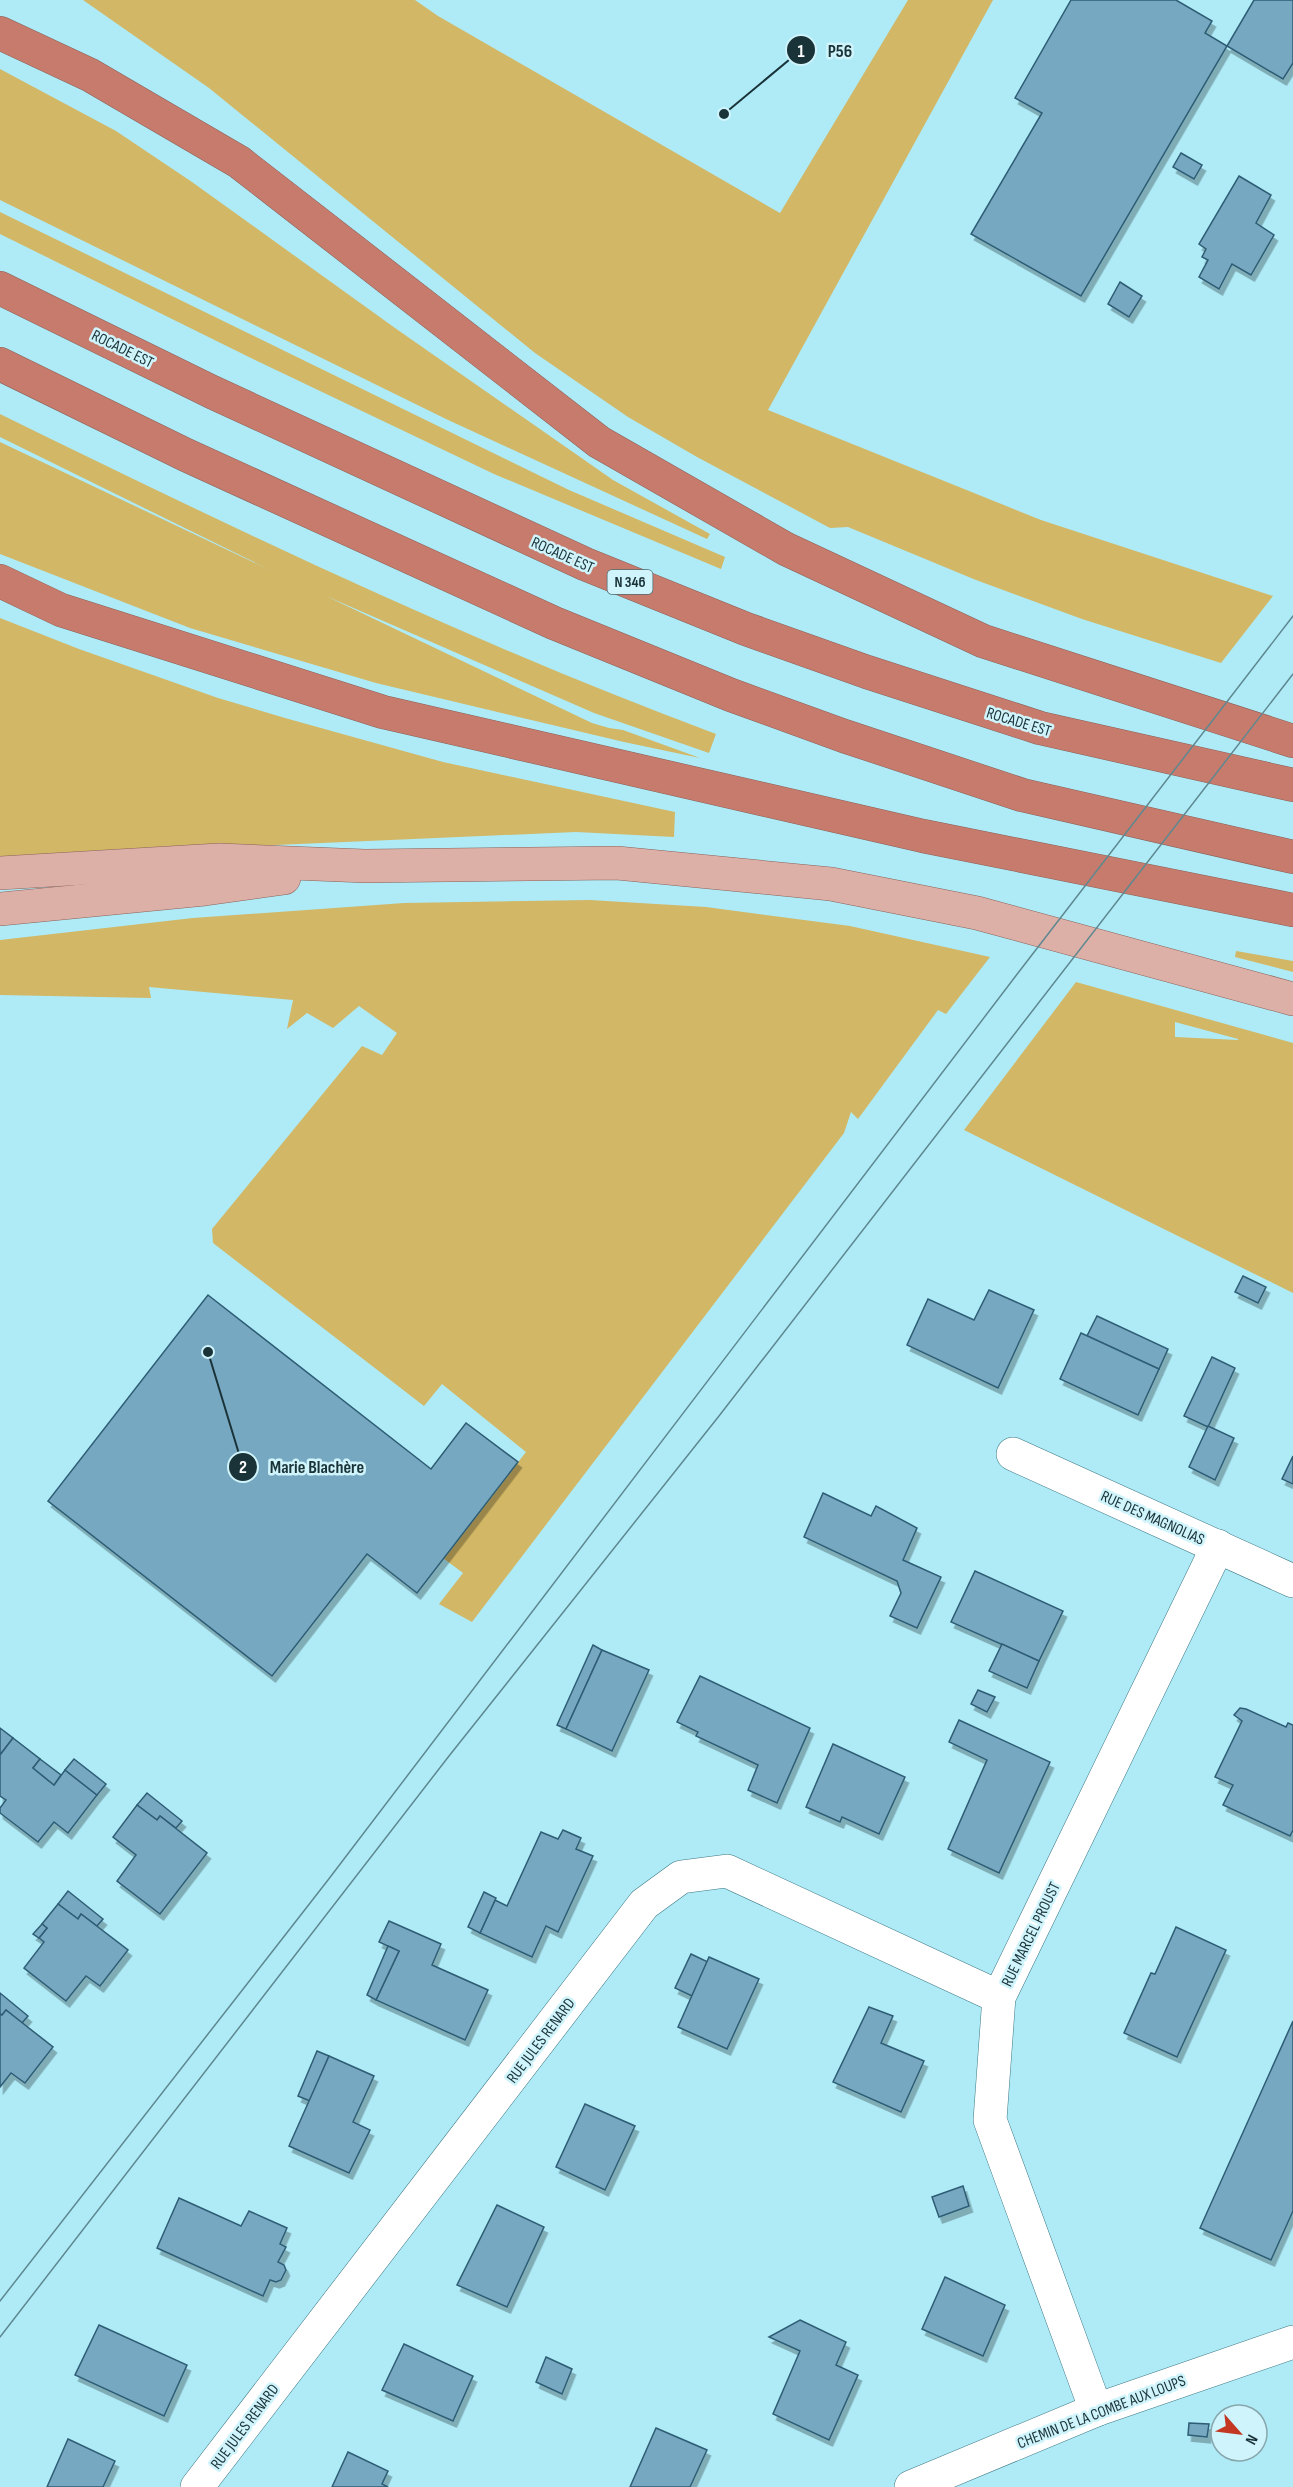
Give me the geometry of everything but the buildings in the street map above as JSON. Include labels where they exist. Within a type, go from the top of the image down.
[{"type":"highway","points":[[0,33],[90,75],[239,162],[599,442],[786,549],[983,641],[1293,741]]},
{"type":"highway","name":"ROCADE EST","points":[[0,288],[212,392],[585,564],[746,629],[867,672],[1040,728],[1293,785]]},
{"type":"highway","points":[[0,364],[186,455],[554,623],[731,695],[844,736],[1022,795],[1293,857]]},
{"type":"highway","points":[[0,581],[61,610],[383,712],[923,836],[1293,910]]},
{"type":"main road","points":[[0,873],[219,861],[365,866],[617,863],[831,884],[977,914],[1293,999]]},
{"type":"main road","points":[[0,909],[205,889],[365,866]]},
{"type":"street","name":"RUE DES MAGNOLIAS","points":[[1013,1454],[1293,1581]]},
{"type":"street","name":"RUE MARCEL PROUST","points":[[1096,2410],[990,2120],[999,1997],[1218,1546]]},
{"type":"street","name":"RUE JULES RENARD","points":[[197,2487],[644,1904],[681,1877],[727,1871],[999,1997]]},
{"type":"street","name":"CHEMIN DE LA COMBE AUX LOUPS","points":[[912,2487],[1096,2410],[1293,2342]]},
{"type":"shaded area","points":[[83,0],[415,0],[438,16],[780,213],[908,0],[993,0],[768,410],[1041,520],[1273,596],[1221,663],[1082,619],[976,580],[848,527],[830,528],[697,457],[628,417],[535,353],[209,88]]},
{"type":"shaded area","points":[[0,69],[116,131],[192,182],[395,328],[613,480],[710,534],[707,539],[446,419],[0,200]]},
{"type":"shaded area","points":[[0,212],[569,490],[725,557],[721,569],[494,474],[253,359],[0,234]]},
{"type":"shaded area","points":[[0,414],[354,583],[534,662],[716,734],[709,753],[594,713],[326,596],[592,723],[623,730],[700,758],[376,683],[190,628],[0,554],[0,442],[272,571],[0,437]]},
{"type":"shaded area","points":[[0,618],[79,649],[218,698],[285,718],[443,762],[675,812],[674,837],[576,832],[0,857]]},
{"type":"shaded area","points":[[590,900],[706,907],[850,926],[990,957],[946,1014],[938,1010],[858,1119],[851,1112],[844,1133],[472,1622],[439,1604],[463,1573],[443,1558],[526,1452],[442,1384],[424,1406],[213,1243],[212,1229],[362,1046],[382,1055],[397,1033],[359,1006],[333,1028],[307,1013],[287,1029],[293,1000],[149,987],[151,998],[0,995],[0,940],[193,918],[404,903]]},
{"type":"shaded area","points":[[1236,951],[1293,961],[1293,972],[1235,957]]},
{"type":"shaded area","points":[[1076,982],[1293,1043],[1293,1293],[964,1130]],"holes":[[[1175,1022],[1238,1039],[1175,1037]]]},
{"type":"tram line","points":[[0,2301],[328,1880],[1018,973],[1293,616]]},
{"type":"tram line","points":[[0,2337],[449,1756],[719,1416],[1293,674]]},
{"type":"place","name":"P56","points":[[724,114]]},
{"type":"place","name":"Marie Blachère","points":[[208,1352]]}]
